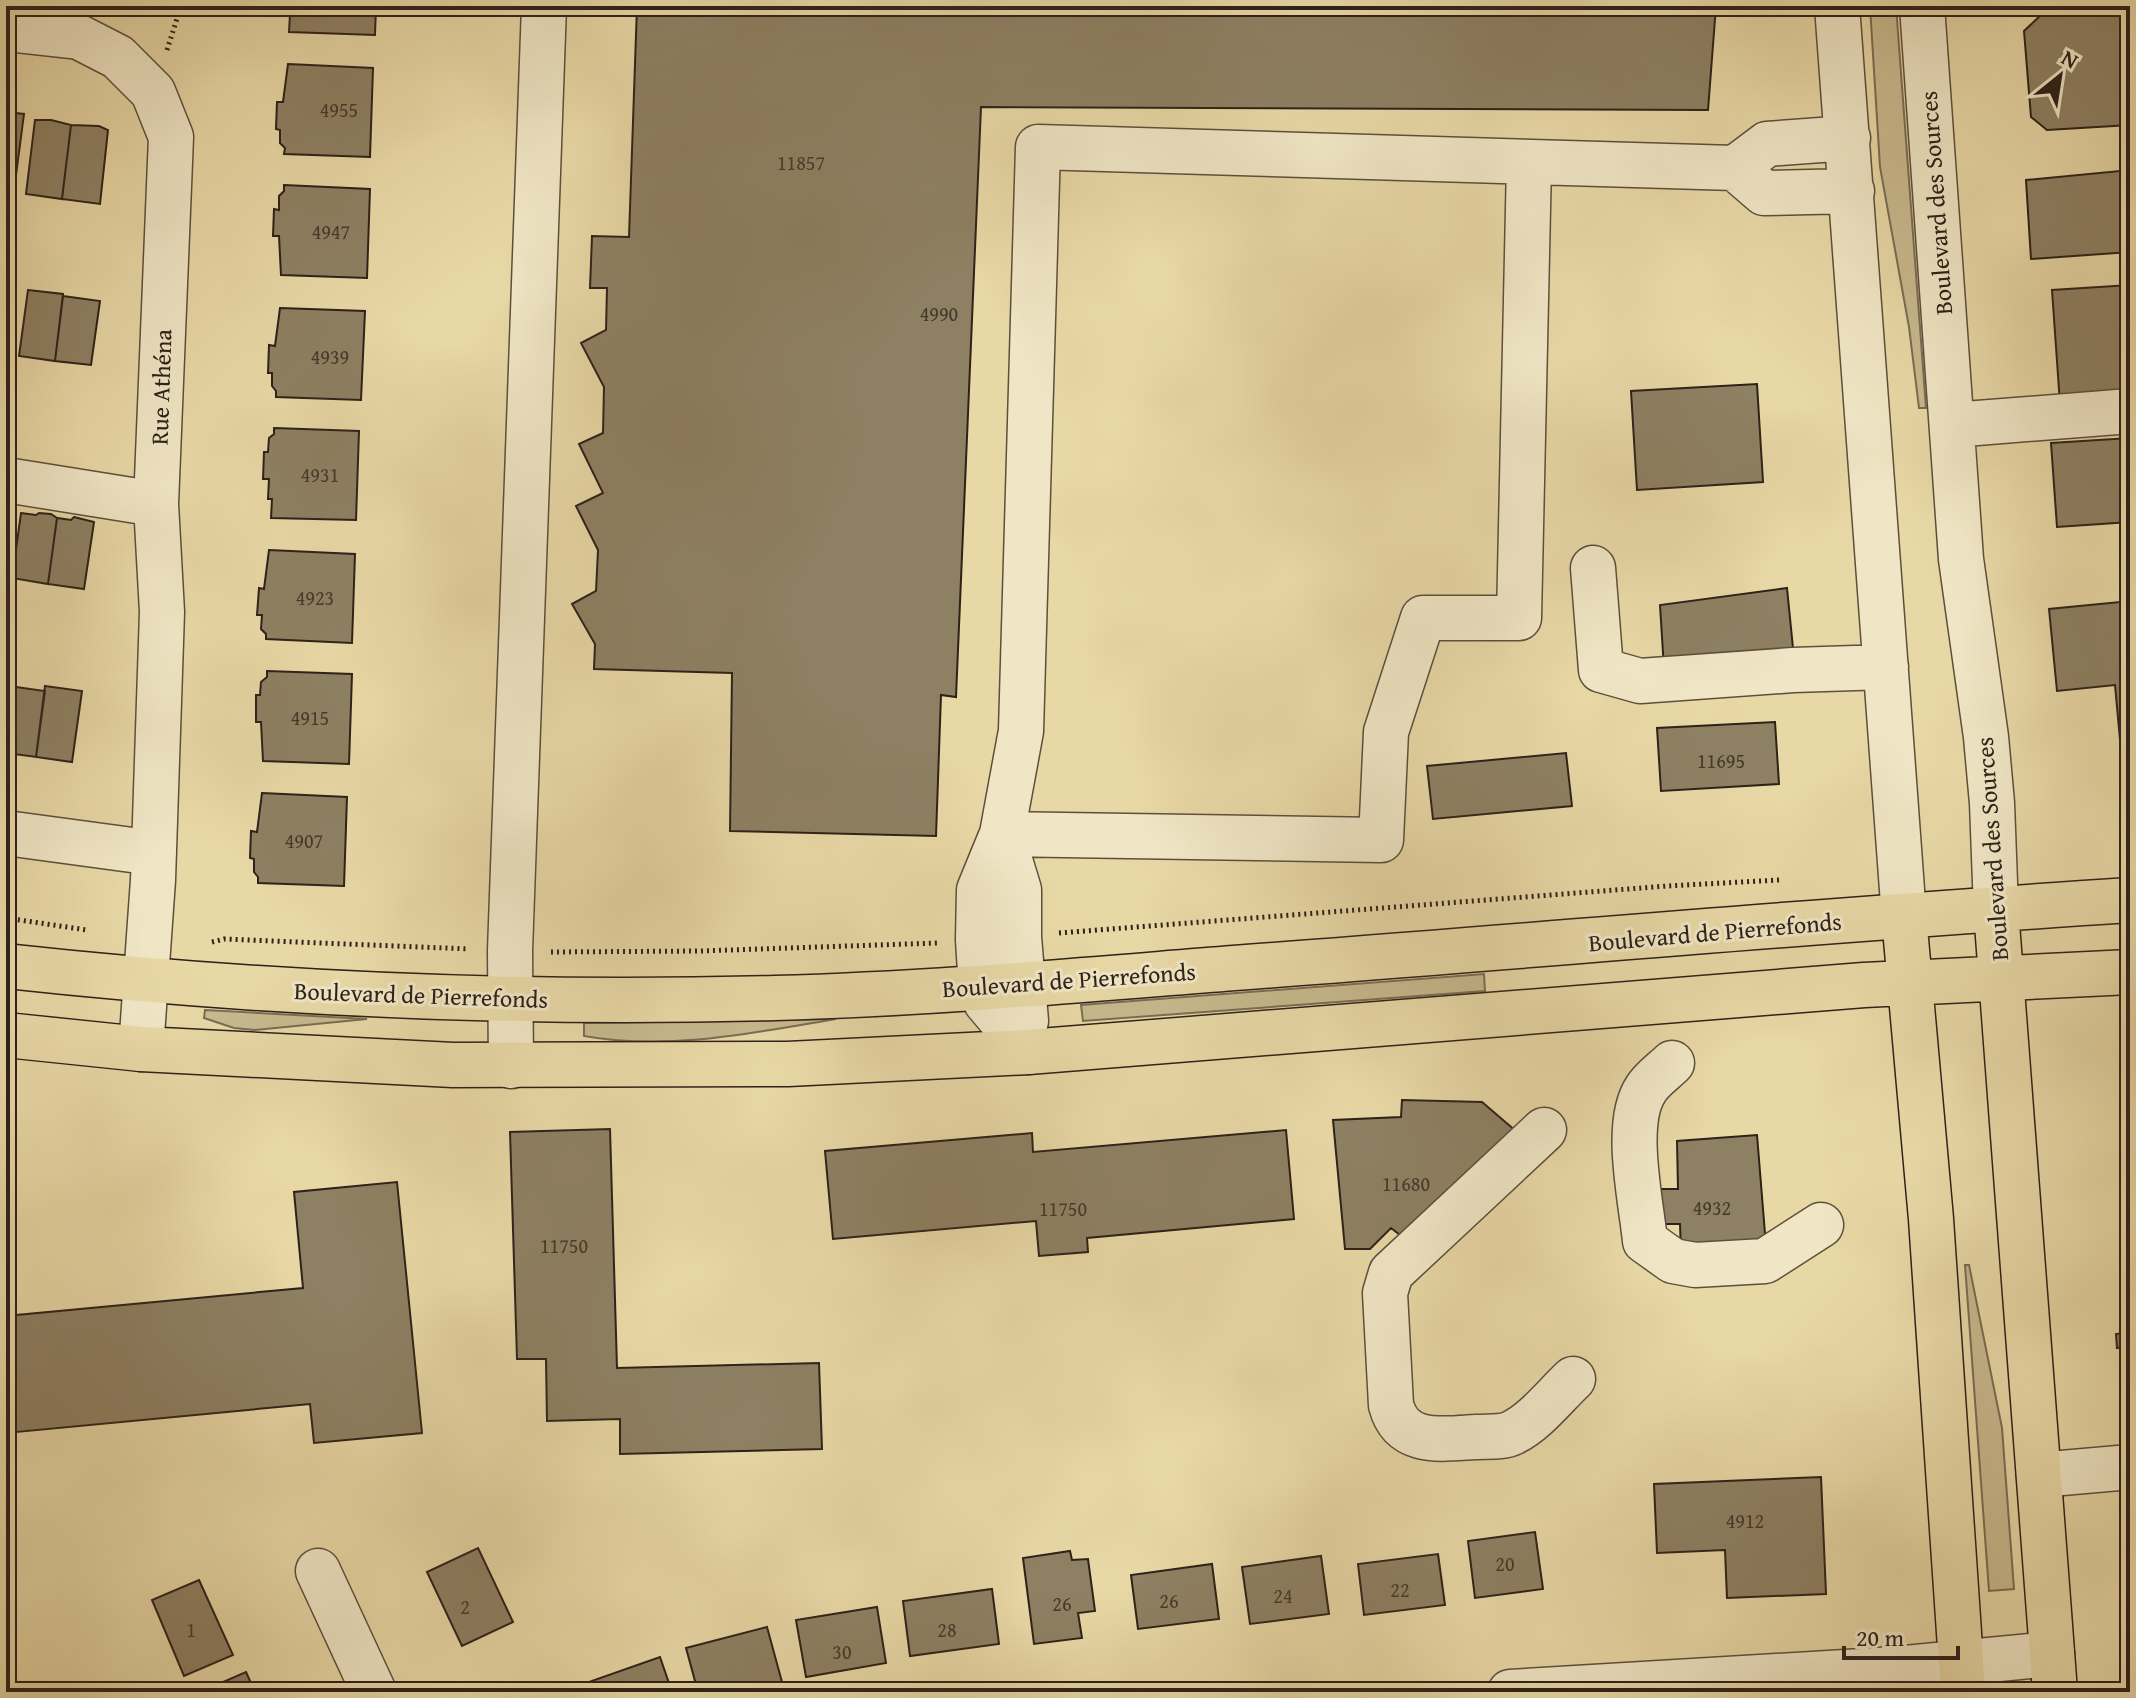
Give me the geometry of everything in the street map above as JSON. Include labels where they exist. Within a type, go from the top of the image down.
[{"type":"main road","name":"Boulevard de Pierrefonds","points":[[6,966],[147,981],[362,994],[511,999],[778,998],[1002,986],[2130,900]]},
{"type":"main road","name":"Boulevard des Sources","points":[[1996,910],[2054,1673]]},
{"type":"main road","points":[[1904,917],[1931,1219],[1962,1678]]},
{"type":"main road","points":[[6,1035],[141,1049],[325,1060],[511,1066],[788,1064],[1028,1052],[1666,1000],[2130,972]]},
{"type":"street","points":[[511,1066],[510,951],[544,6]]},
{"type":"street","points":[[1837,6],[1904,917]]},
{"type":"street","name":"Boulevard des Sources","points":[[1922,6],[1961,559],[1991,790],[1996,910]]},
{"type":"street","name":"Rue Athéna","points":[[6,29],[79,37],[118,57],[153,92],[171,137],[156,504],[162,612],[154,853],[141,1049]]},
{"type":"street","points":[[1028,1052],[1002,986],[1019,890],[1002,834],[1021,731],[1038,147],[1735,168],[1767,144],[1848,138]]},
{"type":"street","points":[[1002,834],[1381,840],[1386,732],[1423,618],[1519,618],[1529,163]]},
{"type":"street","points":[[1735,168],[1764,193],[1852,191]]},
{"type":"street","points":[[1952,425],[2130,411]]},
{"type":"street","points":[[6,480],[156,504]]},
{"type":"street","points":[[1593,568],[1601,670],[1640,681],[1886,667]]},
{"type":"street","points":[[6,833],[154,853]]},
{"type":"street","points":[[1672,1063],[1647,1087],[1637,1107],[1633,1132],[1645,1241],[1673,1261],[1695,1265],[1765,1261],[1821,1225]]},
{"type":"street","points":[[1544,1130],[1391,1273],[1385,1293],[1391,1405],[1395,1420],[1406,1430],[1428,1439],[1510,1435],[1528,1423],[1573,1379]]},
{"type":"street","points":[[2039,1475],[2130,1467]]},
{"type":"street","points":[[318,1571],[374,1692]]},
{"type":"street","points":[[1510,1692],[2054,1673]]},
{"type":"path","name":"Boulevard de Pierrefonds","points":[[1057,933],[1667,886],[1793,880]]},
{"type":"path","points":[[6,918],[97,932]]},
{"type":"path","name":"Boulevard de Pierrefonds","points":[[207,945],[224,939],[464,949]]},
{"type":"path","name":"Boulevard de Pierrefonds","points":[[538,952],[700,951],[939,943]]},
{"type":"shaded area","points":[[1870,6],[1896,6],[1926,408],[1919,408],[1909,327],[1880,167]]},
{"type":"shaded area","points":[[1484,974],[1485,991],[1083,1021],[1081,1005]]},
{"type":"shaded area","points":[[205,1010],[367,1019],[255,1030],[234,1028],[204,1018]]},
{"type":"shaded area","points":[[836,1019],[679,1041],[647,1042],[584,1036],[584,1023]]},
{"type":"shaded area","points":[[1965,1265],[1969,1265],[2002,1428],[2014,1589],[1989,1591]]},
{"type":"building","points":[[287,6],[376,6],[375,35],[289,32]]},
{"type":"building","points":[[637,6],[1716,6],[1708,110],[981,107],[956,697],[941,695],[936,836],[730,831],[732,673],[594,669],[595,644],[572,604],[596,591],[598,550],[576,506],[603,493],[579,444],[603,433],[604,387],[581,343],[606,330],[607,288],[590,288],[592,236],[629,237]]},
{"type":"building","points":[[2130,7],[2130,125],[2047,130],[2031,117],[2024,31],[2041,15]]},
{"type":"building","points":[[288,64],[373,68],[370,157],[284,154],[280,130],[276,129],[277,102],[283,102]]},
{"type":"building","points":[[6,112],[24,114],[15,183],[6,182]]},
{"type":"building","points":[[35,120],[71,125],[62,199],[26,194]]},
{"type":"building","points":[[71,125],[99,126],[108,130],[100,204],[62,199]]},
{"type":"building","points":[[2130,170],[2130,252],[2031,259],[2026,180]]},
{"type":"building","points":[[284,185],[370,189],[367,278],[281,275],[279,236],[273,236],[274,209],[279,210],[279,196],[284,191]]},
{"type":"building","points":[[2130,285],[2130,400],[2060,404],[2052,290]]},
{"type":"building","points":[[28,290],[63,294],[55,361],[19,356]]},
{"type":"building","points":[[63,296],[100,301],[91,365],[55,361]]},
{"type":"building","points":[[280,308],[365,311],[361,400],[276,397],[272,373],[268,373],[269,345],[275,346]]},
{"type":"building","points":[[1757,384],[1763,482],[1637,490],[1631,391]]},
{"type":"building","points":[[274,428],[359,431],[356,520],[271,518],[269,479],[263,479],[264,452],[268,452],[269,438],[274,434]]},
{"type":"building","points":[[2130,438],[2130,522],[2057,527],[2051,443]]},
{"type":"building","points":[[21,513],[51,514],[57,518],[48,584],[12,578]]},
{"type":"building","points":[[74,517],[94,522],[84,589],[48,584],[57,518],[71,520]]},
{"type":"building","points":[[269,550],[355,554],[352,643],[266,639],[261,629],[262,615],[257,615],[259,588],[264,589]]},
{"type":"building","points":[[1787,588],[1794,658],[1664,669],[1660,605]]},
{"type":"building","points":[[2130,601],[2130,794],[2125,795],[2115,685],[2057,691],[2049,609]]},
{"type":"building","points":[[267,671],[352,674],[349,764],[263,761],[261,722],[256,722],[256,695],[260,695],[261,682],[267,677]]},
{"type":"building","points":[[9,686],[45,691],[36,757],[6,753]]},
{"type":"building","points":[[45,686],[82,691],[72,762],[36,757]]},
{"type":"building","points":[[1775,722],[1779,784],[1661,791],[1657,728]]},
{"type":"building","points":[[1566,753],[1572,806],[1433,819],[1427,766]]},
{"type":"building","points":[[262,793],[347,797],[344,886],[258,883],[254,859],[250,858],[251,831],[257,832]]},
{"type":"building","points":[[1402,1100],[1482,1102],[1524,1138],[1409,1242],[1391,1228],[1370,1249],[1345,1249],[1333,1120],[1401,1117]]},
{"type":"building","points":[[610,1129],[617,1368],[819,1363],[822,1449],[620,1454],[620,1419],[547,1421],[546,1359],[517,1359],[510,1132]]},
{"type":"building","points":[[1286,1130],[1294,1219],[1087,1238],[1088,1252],[1039,1256],[1036,1221],[833,1239],[825,1151],[1032,1133],[1033,1152]]},
{"type":"building","points":[[1757,1135],[1766,1246],[1681,1253],[1680,1224],[1662,1224],[1660,1189],[1678,1189],[1677,1141]]},
{"type":"building","points":[[397,1182],[422,1433],[314,1443],[310,1404],[6,1433],[6,1316],[303,1288],[294,1192]]},
{"type":"building","points":[[2130,1300],[2130,1380],[2127,1380],[2124,1347],[2117,1348],[2116,1334],[2123,1333],[2120,1301]]},
{"type":"building","points":[[1821,1477],[1826,1594],[1727,1598],[1725,1550],[1657,1553],[1654,1484]]},
{"type":"building","points":[[1535,1532],[1543,1589],[1475,1598],[1468,1541]]},
{"type":"building","points":[[478,1548],[513,1622],[462,1646],[427,1572]]},
{"type":"building","points":[[1070,1551],[1072,1560],[1088,1559],[1095,1611],[1078,1613],[1082,1638],[1034,1644],[1023,1558]]},
{"type":"building","points":[[1438,1554],[1445,1605],[1364,1615],[1358,1564]]},
{"type":"building","points":[[1321,1556],[1329,1614],[1250,1624],[1242,1567]]},
{"type":"building","points":[[1212,1564],[1219,1619],[1138,1629],[1131,1575]]},
{"type":"building","points":[[199,1580],[233,1655],[184,1676],[152,1600]]},
{"type":"building","points":[[992,1589],[999,1644],[910,1656],[903,1601]]},
{"type":"building","points":[[877,1607],[886,1663],[806,1677],[796,1620]]},
{"type":"building","points":[[767,1627],[782,1682],[742,1692],[698,1692],[686,1648]]},
{"type":"building","points":[[660,1657],[672,1692],[586,1692],[583,1684]]},
{"type":"building","points":[[246,1672],[255,1692],[200,1692]]}]
